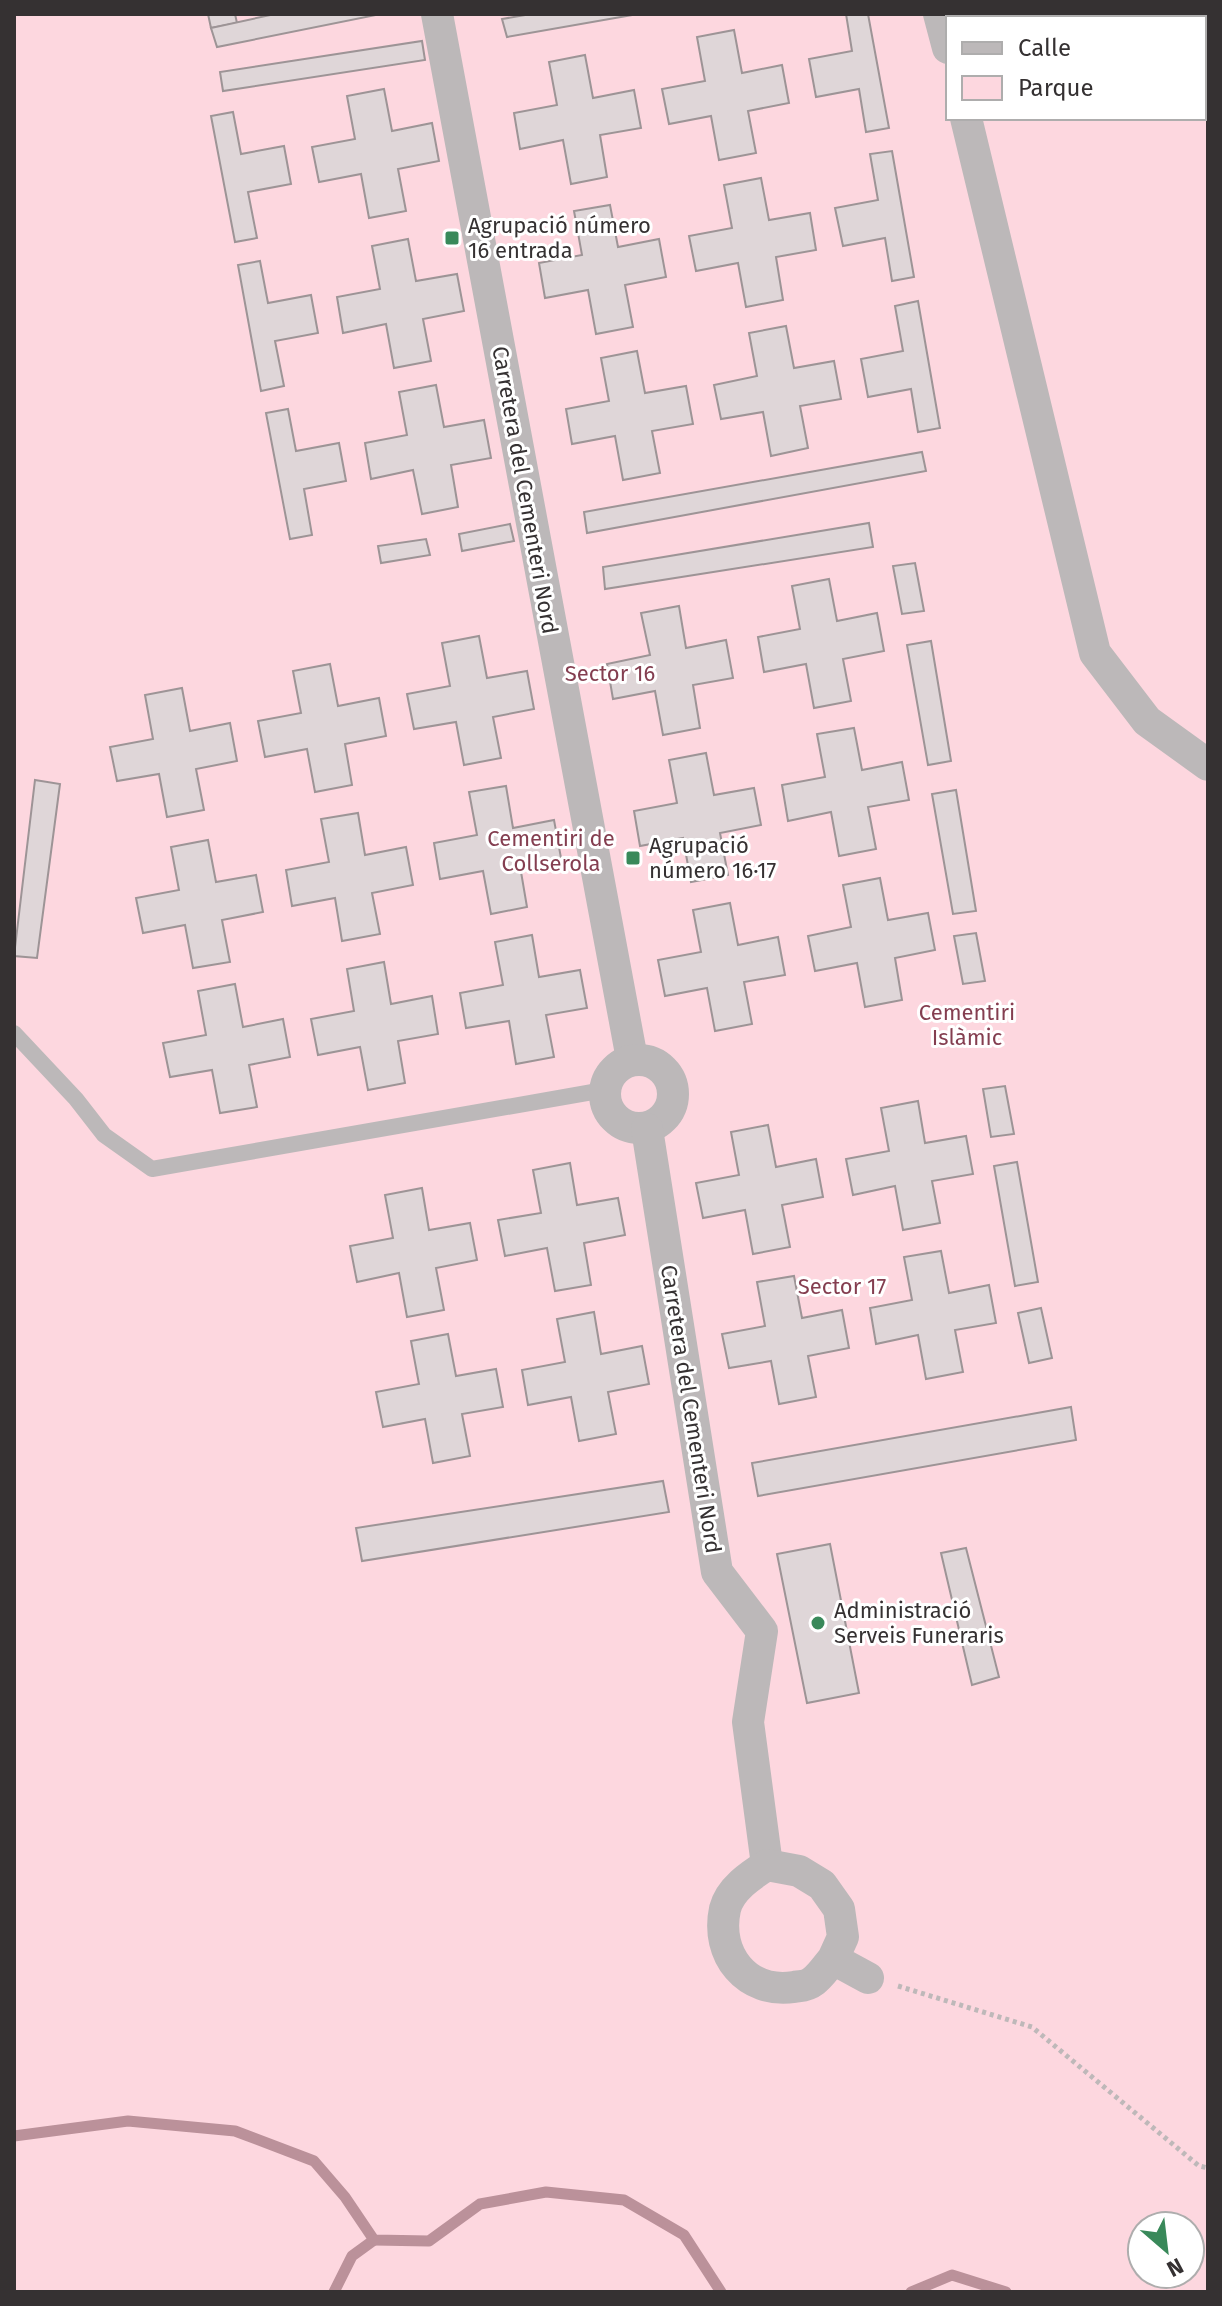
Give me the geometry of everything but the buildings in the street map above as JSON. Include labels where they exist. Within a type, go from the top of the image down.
[{"type":"street","name":"Carretera del Cementeri Nord","points":[[437,14],[632,1059]]},
{"type":"street","points":[[939,14],[946,40]]},
{"type":"street","points":[[966,120],[1095,653],[1147,721],[1208,765]]},
{"type":"street","points":[[632,1059],[660,1064],[675,1087],[670,1114],[647,1129],[625,1127],[609,1112],[604,1090],[613,1070],[632,1059]]},
{"type":"street","name":"Carretera del Cementeri Nord","points":[[647,1129],[717,1572],[762,1631],[748,1722],[767,1865]]},
{"type":"street","points":[[767,1865],[799,1871],[822,1885],[839,1909],[843,1937],[833,1959],[810,1984],[780,1989],[756,1982],[733,1965],[724,1938],[725,1907],[743,1880],[767,1865]]},
{"type":"street","points":[[833,1959],[868,1978]]},
{"type":"lane","points":[[14,1033],[76,1099],[104,1135],[152,1169],[604,1090]]},
{"type":"path","points":[[868,1978],[1032,2027],[1199,2166],[1208,2168]]},
{"type":"green space","points":[[14,14],[1208,14],[1208,2292],[14,2292]]},
{"type":"waterway","points":[[14,2136],[128,2121],[235,2131],[314,2161],[345,2197],[374,2240],[429,2241],[480,2204],[546,2192],[624,2200],[684,2235],[721,2292]]},
{"type":"waterway","points":[[334,2292],[352,2256],[374,2240]]},
{"type":"waterway","points":[[911,2292],[952,2275],[1006,2292]]},
{"type":"place","name":"Agrupació número 16 entrada","points":[[452,238]]},
{"type":"place","name":"Agrupació número 16·17","points":[[633,858]]},
{"type":"place","name":"Administració Serveis Funeraris","points":[[818,1623]]},
{"type":"park label","name":"Sector 16","points":[[610,673]]},
{"type":"park label","name":"Cementiri de Collserola","points":[[551,850]]},
{"type":"park label","name":"Cementiri Islàmic","points":[[967,1024]]},
{"type":"park label","name":"Sector 17","points":[[842,1286]]}]
